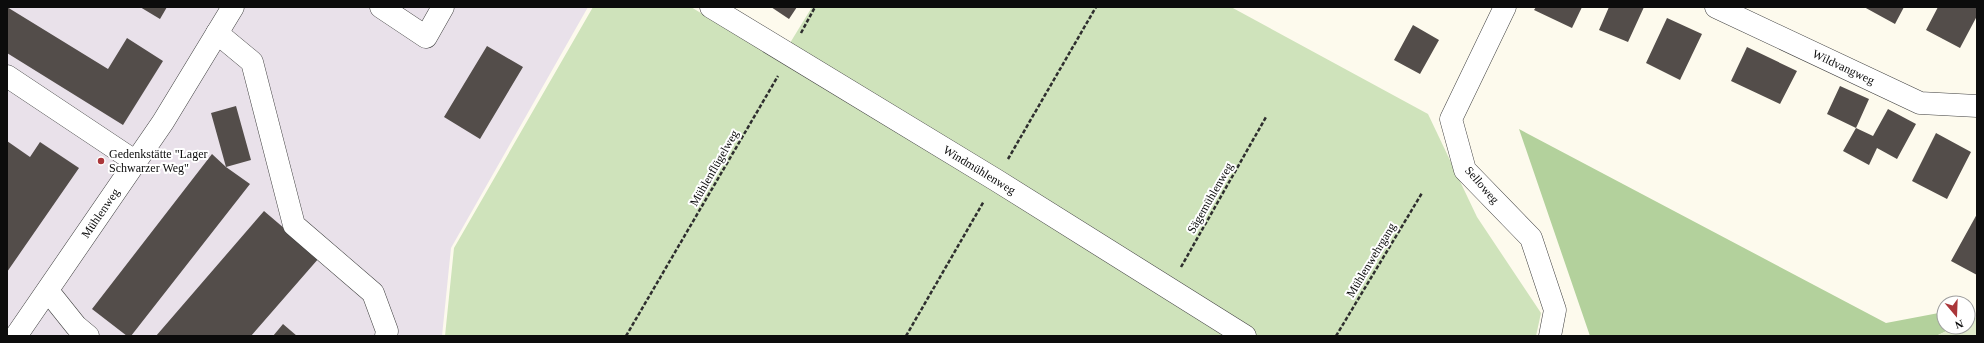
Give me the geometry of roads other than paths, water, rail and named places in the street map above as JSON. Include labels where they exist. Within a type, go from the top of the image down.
[{"type":"street","name":"Mühlenweg","points":[[16,336],[136,162],[233,7]]},
{"type":"street","points":[[380,7],[426,37],[443,7]]},
{"type":"street","name":"Windmühlenweg","points":[[711,7],[996,180],[1245,336]]},
{"type":"street","name":"Selloweg","points":[[1505,7],[1451,119],[1465,170],[1531,238],[1555,310],[1550,336]]},
{"type":"street","name":"Wildvangweg","points":[[1716,7],[1920,103],[1977,106]]},
{"type":"street","points":[[217,33],[252,62],[294,224],[373,293],[386,336]]},
{"type":"street","points":[[7,76],[136,162]]},
{"type":"street","points":[[48,291],[76,326],[88,336]]},
{"type":"place","name":"Gedenkstätte \"Lager Schwarzer Weg\"","points":[[101,161]]}]
